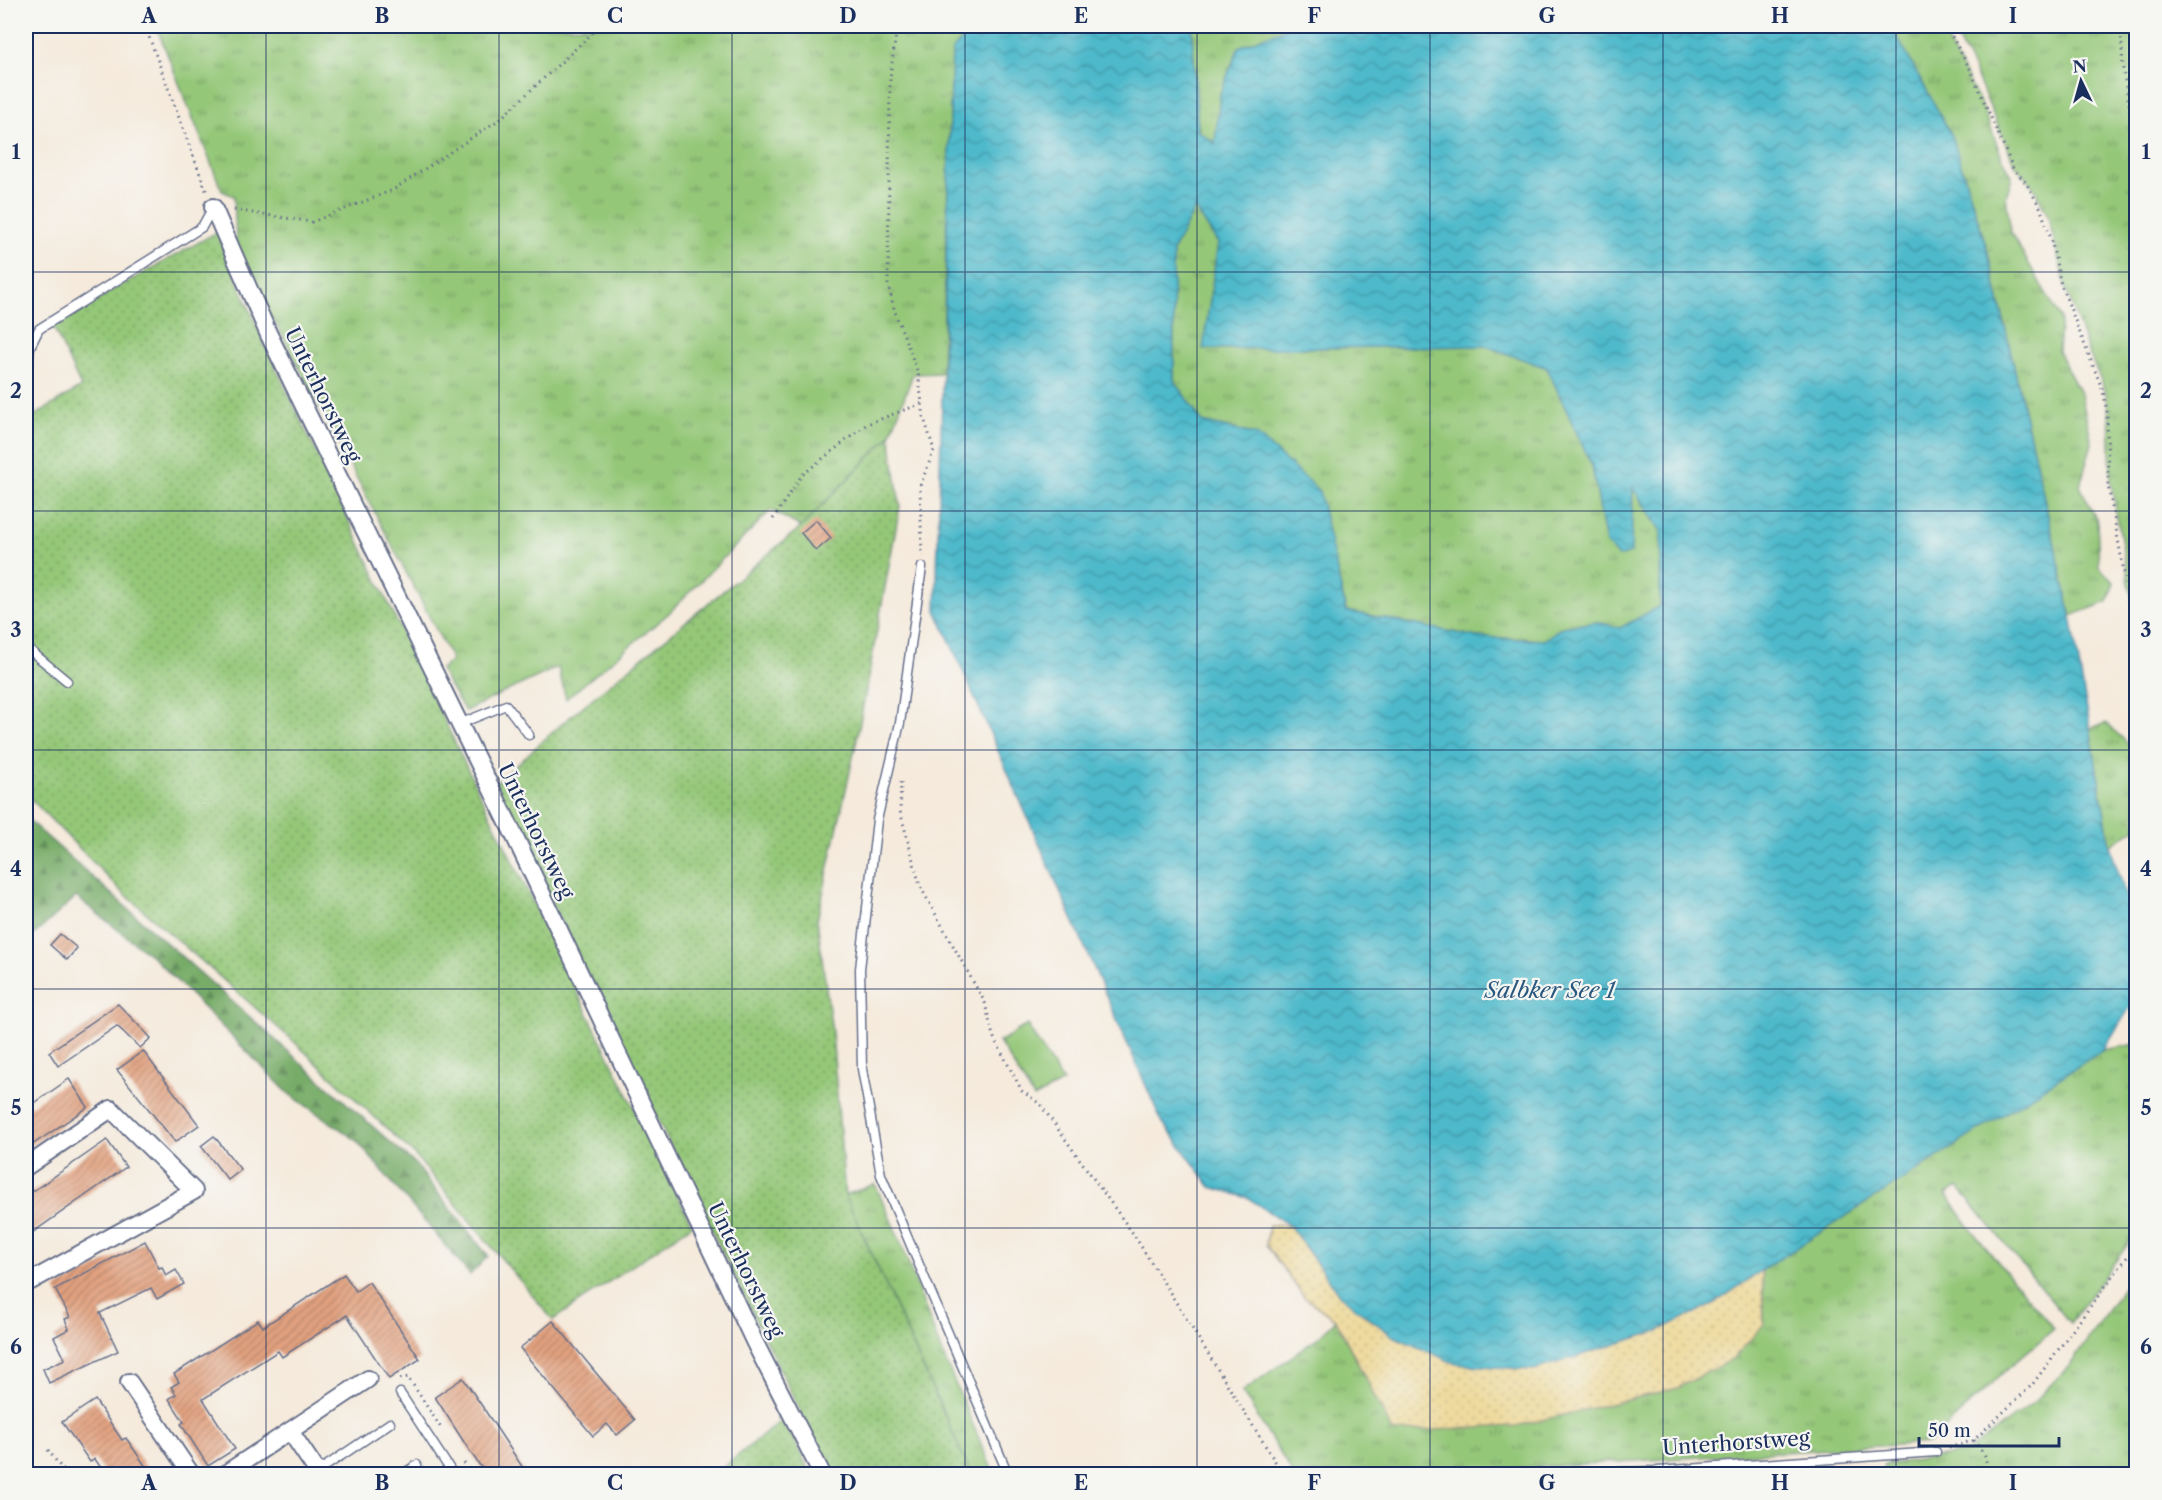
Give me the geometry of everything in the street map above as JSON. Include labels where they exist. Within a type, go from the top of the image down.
[{"type":"street","name":"Unterhorstweg","points":[[213,207],[269,335],[459,724],[750,1332],[822,1474]]},
{"type":"street","points":[[26,1167],[111,1109],[194,1191],[31,1281],[26,1273]]},
{"type":"street","points":[[225,1474],[368,1379]]},
{"type":"street","points":[[129,1382],[191,1474]]},
{"type":"street","points":[[290,1431],[318,1473]]},
{"type":"lane","points":[[26,379],[30,347],[39,328],[202,227],[213,207]]},
{"type":"lane","points":[[922,567],[900,723],[877,820],[860,969],[862,1069],[882,1175],[1008,1474]]},
{"type":"lane","points":[[26,647],[67,681]]},
{"type":"lane","points":[[459,724],[506,705],[529,735]]},
{"type":"lane","points":[[400,1393],[453,1474]]},
{"type":"lane","points":[[318,1473],[390,1423]]},
{"type":"lane","name":"Unterhorstweg","points":[[1538,1474],[1657,1471],[1936,1452]]},
{"type":"lane","points":[[403,1474],[417,1465]]},
{"type":"path","points":[[146,26],[213,207],[312,222],[393,190],[500,119],[600,26]]},
{"type":"path","points":[[897,26],[890,78],[888,284],[895,312],[918,373],[924,418],[934,450],[920,486],[922,567]]},
{"type":"path","points":[[1946,26],[1970,69],[2013,168],[2026,183],[2040,207],[2051,238],[2061,285],[2103,391],[2107,411],[2108,485],[2136,637]]},
{"type":"path","points":[[2121,26],[2123,69],[2136,145]]},
{"type":"path","points":[[773,519],[802,475],[867,424],[923,403]]},
{"type":"path","points":[[902,778],[900,811],[920,886],[985,1003],[993,1036],[1022,1091],[1040,1104],[1134,1235],[1283,1474]]},
{"type":"path","points":[[1936,1452],[1974,1440],[2032,1385],[2136,1245]]},
{"type":"path","points":[[1974,1440],[1985,1455],[1989,1474]]},
{"type":"path","points":[[48,1450],[66,1474]]},
{"type":"green space","points":[[156,26],[977,26],[952,50],[942,373],[913,374],[890,436],[801,527],[771,510],[668,614],[566,699],[558,667],[465,711],[440,670],[452,660],[275,322],[263,307],[236,243],[234,196],[222,191]]},
{"type":"green space","points":[[1192,26],[1291,26],[1239,47],[1220,94],[1215,143],[1198,131]]},
{"type":"green space","points":[[1891,26],[1939,26],[1982,106],[2001,155],[2012,176],[2006,197],[2011,233],[2061,319],[2058,351],[2081,395],[2092,443],[2080,486],[2097,521],[2099,567],[2114,582],[2108,602],[2071,616],[1988,252],[1952,136]]},
{"type":"green space","points":[[1950,26],[2136,26],[2136,620],[2111,484],[2109,412],[2105,390],[2088,351],[2065,285],[2048,216],[2034,188],[2014,163],[1973,68]]},
{"type":"green space","points":[[1195,207],[1218,243],[1204,349],[1486,346],[1547,368],[1592,466],[1606,543],[1633,487],[1661,531],[1660,606],[1619,629],[1597,622],[1562,627],[1544,640],[1477,637],[1346,611],[1318,491],[1257,435],[1202,422],[1174,380],[1173,250]]},
{"type":"green space","points":[[217,232],[265,345],[481,797],[692,1225],[553,1320],[413,1153],[291,1039],[119,889],[26,794],[26,435],[28,420],[81,387],[52,324]]},
{"type":"green space","points":[[890,436],[900,506],[856,744],[817,920],[832,1032],[845,1195],[971,1474],[831,1474],[494,785],[565,721],[801,527]]},
{"type":"green space","points":[[2106,723],[2136,751],[2136,828],[2110,846],[2090,728]]},
{"type":"green space","points":[[26,818],[415,1164],[488,1256],[470,1275],[356,1140],[289,1094],[154,958],[76,897],[35,934],[26,926]]},
{"type":"green space","points":[[1027,1025],[1063,1082],[1034,1098],[999,1042]]},
{"type":"green space","points":[[2136,1044],[2136,1233],[2070,1323],[1958,1187],[1946,1194],[1974,1233],[2054,1329],[2008,1368],[1929,1443],[1472,1471],[1459,1474],[1293,1474],[1242,1392],[1315,1340],[1336,1320],[1393,1432],[1764,1324],[1762,1270],[2103,1050]]},
{"type":"green space","points":[[875,1184],[901,1243],[940,1348],[994,1474],[971,1474],[845,1195]]},
{"type":"green space","points":[[2136,1270],[2136,1474],[1885,1474],[1883,1465],[1965,1453],[2034,1402],[2071,1364]]},
{"type":"green space","points":[[783,1419],[811,1474],[715,1474]]},
{"type":"sand","points":[[1269,1225],[1290,1226],[1340,1296],[1715,1303],[1762,1270],[1764,1324],[1734,1358],[1678,1388],[1516,1426],[1393,1432],[1336,1320],[1304,1297],[1266,1245]]},
{"type":"water","name":"Salbker See 1","points":[[977,26],[1192,26],[1198,131],[1215,143],[1220,94],[1239,47],[1291,26],[1891,26],[1952,136],[1988,252],[2071,616],[2110,846],[2136,927],[2136,998],[2103,1050],[1762,1270],[1715,1303],[1658,1331],[1534,1370],[1456,1364],[1393,1336],[1340,1296],[1290,1226],[1248,1198],[1211,1187],[1161,1120],[936,610],[952,50]],"holes":[[[1195,208],[1218,243],[1203,349],[1486,346],[1547,368],[1592,466],[1606,543],[1618,557],[1631,553],[1633,488],[1661,531],[1660,606],[1620,628],[1597,622],[1562,627],[1544,640],[1477,637],[1346,611],[1319,491],[1257,435],[1202,422],[1174,380],[1173,250]]]},
{"type":"building","points":[[816,520],[831,538],[816,551],[801,533]]},
{"type":"building","points":[[60,934],[77,948],[67,960],[50,945]]},
{"type":"building","points":[[118,1004],[151,1038],[140,1048],[117,1026],[58,1066],[49,1052]]},
{"type":"building","points":[[143,1051],[199,1125],[175,1142],[117,1070]]},
{"type":"building","points":[[69,1079],[88,1107],[26,1149],[26,1109]]},
{"type":"building","points":[[214,1136],[241,1170],[228,1180],[201,1146]]},
{"type":"building","points":[[107,1140],[126,1167],[26,1237],[26,1196]]},
{"type":"building","points":[[145,1241],[159,1268],[162,1267],[166,1276],[176,1270],[184,1284],[157,1299],[151,1288],[100,1313],[118,1351],[49,1383],[43,1369],[65,1359],[54,1337],[69,1329],[65,1319],[70,1317],[55,1289]]},
{"type":"building","points":[[344,1274],[356,1291],[369,1282],[420,1359],[389,1379],[347,1315],[282,1357],[278,1351],[203,1399],[235,1449],[208,1466],[181,1424],[184,1422],[169,1399],[176,1394],[171,1387],[179,1382],[174,1374],[258,1320],[263,1327]]},
{"type":"building","points":[[553,1321],[635,1420],[617,1435],[607,1424],[593,1436],[520,1348]]},
{"type":"building","points":[[463,1378],[527,1474],[486,1474],[471,1453],[435,1397]]},
{"type":"building","points":[[95,1400],[122,1440],[126,1438],[151,1474],[105,1474],[95,1459],[90,1462],[62,1422]]}]
